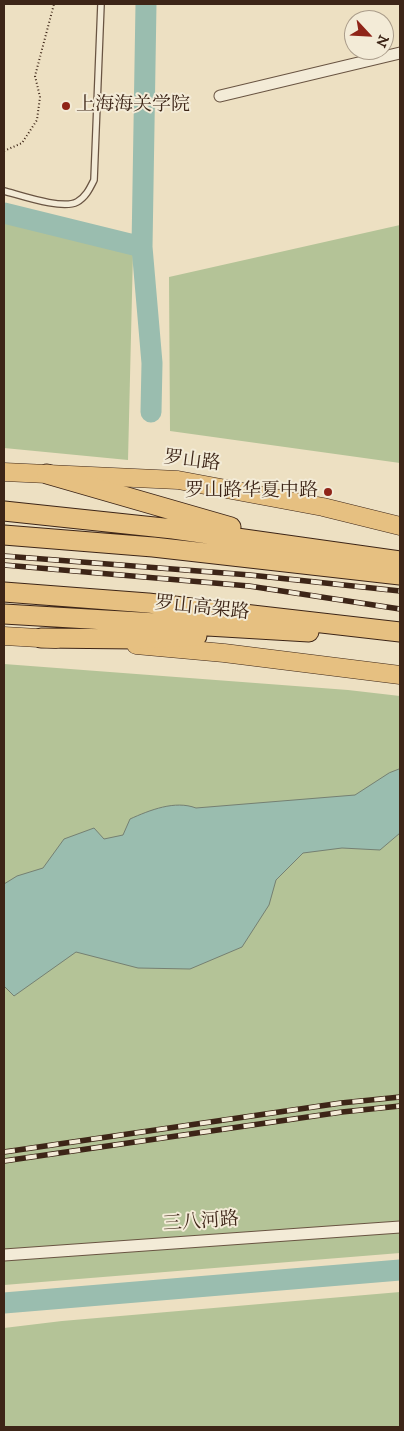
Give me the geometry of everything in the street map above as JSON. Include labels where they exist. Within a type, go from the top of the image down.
[{"type":"highway","points":[[47,474],[265,537],[325,550]]},
{"type":"highway","points":[[4,510],[173,528],[400,561]]},
{"type":"highway","points":[[4,535],[152,547],[400,575]]},
{"type":"highway","name":"罗山高架路","points":[[4,592],[148,603],[400,632]]},
{"type":"highway","points":[[4,614],[344,634],[400,641]]},
{"type":"highway","points":[[41,638],[344,634]]},
{"type":"main road","name":"罗山路","points":[[4,472],[178,480],[323,507],[400,526]]},
{"type":"main road","points":[[4,636],[224,653],[400,675]]},
{"type":"street","points":[[220,96],[400,53]]},
{"type":"street","name":"三八河路","points":[[4,1255],[400,1227]]},
{"type":"lane","points":[[4,191],[59,204],[77,202],[88,192],[94,180],[101,4]]},
{"type":"path","points":[[4,151],[22,143],[37,120],[40,97],[35,76],[54,4]]},
{"type":"shaded area","points":[[4,223],[133,253],[128,460],[4,448]]},
{"type":"shaded area","points":[[400,225],[400,463],[170,431],[169,277]]},
{"type":"shaded area","points":[[4,664],[348,690],[400,696],[400,1253],[4,1285]]},
{"type":"shaded area","points":[[400,769],[400,833],[380,850],[342,848],[303,853],[276,880],[269,905],[242,947],[190,969],[138,968],[76,952],[14,996],[4,986],[4,884],[17,876],[43,868],[64,839],[94,828],[104,839],[123,835],[130,819],[163,807],[180,805],[196,808],[355,795],[389,773]]},
{"type":"shaded area","points":[[400,1292],[400,1427],[4,1427],[4,1328],[62,1321]]},
{"type":"waterway","points":[[146,4],[142,247],[152,363],[151,412]]},
{"type":"waterway","points":[[4,213],[142,247]]},
{"type":"waterway","points":[[4,1303],[400,1270]]},
{"type":"railway","points":[[4,556],[250,575],[400,591]]},
{"type":"railway","points":[[4,565],[249,586],[400,609]]},
{"type":"railway","points":[[4,1152],[341,1103],[400,1097]]},
{"type":"railway","points":[[4,1161],[342,1112],[400,1106]]},
{"type":"place","name":"上海海关学院","points":[[66,106]]},
{"type":"place","name":"罗山路华夏中路","points":[[328,492]]}]
